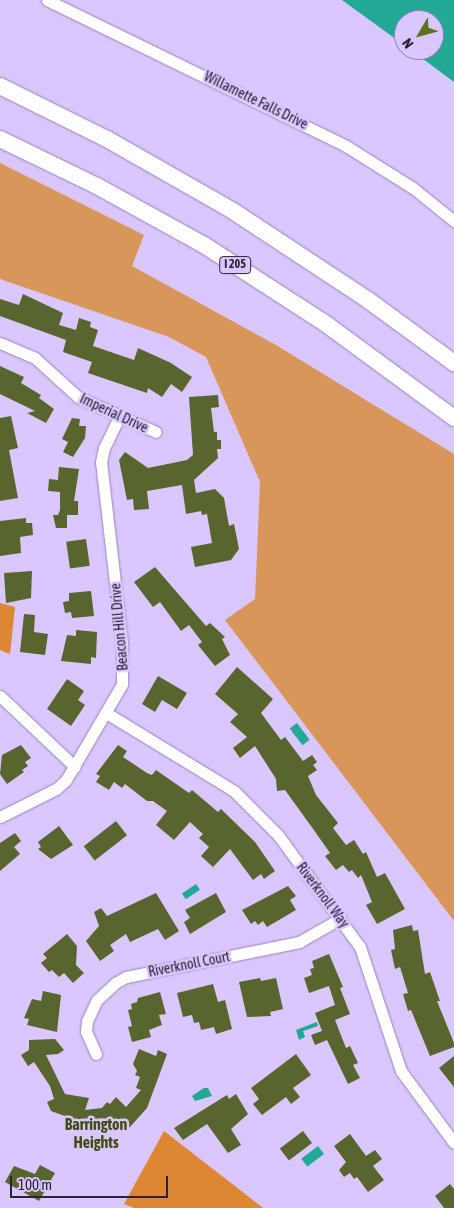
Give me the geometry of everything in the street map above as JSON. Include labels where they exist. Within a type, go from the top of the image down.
[{"type":"highway","points":[[0,78],[48,108],[233,210],[360,294],[454,363]]},
{"type":"highway","points":[[0,86],[48,108]]},
{"type":"highway","name":"I 205","points":[[0,139],[97,186],[244,270],[381,362],[454,418]]},
{"type":"street","name":"Willamette Falls Drive","points":[[46,0],[338,142],[413,188],[454,221]]},
{"type":"street","name":"Imperial Drive","points":[[0,343],[35,358],[78,397],[118,417],[156,432]]},
{"type":"street","name":"Beacon Hill Drive","points":[[0,817],[56,789],[75,767],[108,714],[122,684],[124,669],[101,462],[104,448],[118,417]]},
{"type":"street","points":[[0,696],[75,767]]},
{"type":"street","name":"Riverknoll Way","points":[[108,714],[234,791],[251,804],[341,918],[366,959],[384,1025],[401,1071],[454,1143]]},
{"type":"street","name":"Riverknoll Court","points":[[96,1054],[86,1032],[86,1021],[97,1000],[115,983],[126,977],[299,942],[341,918]]},
{"type":"shaded area","points":[[342,0],[454,0],[454,82],[424,60],[444,60],[444,10],[394,10],[394,38]]},
{"type":"shaded area","points":[[0,163],[144,235],[132,266],[276,345],[454,454],[454,921],[225,620],[255,599],[260,482],[206,357],[169,337],[0,279]]},
{"type":"shaded area","points":[[0,603],[15,607],[10,654],[0,650]]},
{"type":"shaded area","points":[[297,723],[310,740],[302,745],[290,728]]},
{"type":"shaded area","points":[[196,884],[200,890],[186,899],[182,894]]},
{"type":"shaded area","points":[[317,1022],[318,1026],[303,1031],[305,1037],[299,1040],[296,1030]]},
{"type":"shaded area","points":[[204,1088],[208,1088],[212,1096],[195,1101],[192,1096]]},
{"type":"shaded area","points":[[164,1131],[263,1208],[134,1208],[124,1204]]},
{"type":"shaded area","points":[[318,1146],[324,1154],[307,1167],[301,1159]]},
{"type":"building","points":[[23,294],[63,313],[59,325],[76,330],[79,318],[91,322],[90,327],[98,330],[93,346],[134,360],[138,348],[171,363],[192,377],[182,392],[171,384],[162,397],[148,388],[147,393],[88,373],[92,362],[63,352],[66,340],[0,316],[0,299],[19,305]]},
{"type":"building","points":[[0,366],[24,377],[21,383],[41,395],[39,398],[54,409],[46,423],[27,413],[35,411],[0,394]]},
{"type":"building","points":[[218,395],[219,407],[211,408],[214,432],[217,432],[217,440],[221,440],[221,449],[217,449],[218,458],[194,480],[196,493],[215,489],[224,498],[229,526],[234,524],[239,549],[231,560],[195,567],[191,547],[212,543],[207,514],[202,515],[201,511],[186,514],[182,485],[147,491],[149,509],[134,510],[133,499],[127,500],[119,460],[125,452],[148,468],[187,460],[193,455],[189,397]]},
{"type":"building","points":[[11,416],[18,448],[9,450],[18,498],[0,501],[0,418]]},
{"type":"building","points":[[72,418],[80,419],[79,426],[86,426],[85,438],[73,457],[63,452],[68,442],[62,439]]},
{"type":"building","points":[[59,467],[79,469],[74,501],[78,501],[78,515],[67,515],[67,528],[56,528],[53,515],[58,515],[60,510],[60,492],[48,491],[49,479],[58,480]]},
{"type":"building","points":[[26,518],[26,523],[32,523],[33,535],[20,537],[21,553],[0,556],[0,521]]},
{"type":"building","points":[[86,539],[90,566],[70,569],[66,542]]},
{"type":"building","points":[[155,567],[206,626],[210,623],[225,637],[222,639],[230,655],[215,666],[198,645],[202,642],[189,625],[181,631],[160,602],[153,607],[134,582]]},
{"type":"building","points":[[32,571],[31,598],[6,603],[4,573]]},
{"type":"building","points":[[91,591],[94,616],[72,618],[71,612],[65,613],[63,602],[69,601],[69,593]]},
{"type":"building","points":[[24,614],[35,615],[34,632],[48,634],[45,655],[20,652]]},
{"type":"building","points":[[76,630],[97,632],[96,658],[91,657],[91,664],[61,661],[67,635],[76,636]]},
{"type":"building","points":[[237,667],[273,699],[261,713],[281,740],[285,737],[303,761],[312,755],[317,762],[313,765],[317,770],[308,776],[316,795],[338,823],[333,828],[346,845],[354,840],[363,854],[366,852],[377,877],[385,873],[405,909],[377,924],[366,905],[372,902],[361,875],[358,878],[352,870],[349,872],[343,865],[336,870],[325,856],[330,853],[285,790],[277,791],[276,779],[255,746],[240,758],[233,748],[247,737],[230,722],[238,714],[215,694]]},
{"type":"building","points":[[158,676],[187,693],[177,709],[162,700],[155,712],[142,704]]},
{"type":"building","points":[[67,679],[84,691],[78,700],[85,705],[71,726],[47,709]]},
{"type":"building","points":[[21,745],[31,758],[25,762],[28,766],[22,770],[24,772],[7,784],[0,774],[2,755]]},
{"type":"building","points":[[118,745],[127,751],[123,757],[147,773],[152,775],[156,770],[189,793],[192,790],[218,812],[221,809],[255,842],[275,871],[264,879],[261,874],[253,880],[230,849],[213,867],[201,856],[209,847],[199,838],[203,834],[190,822],[174,840],[156,825],[167,811],[153,801],[147,801],[125,784],[122,788],[114,782],[109,790],[96,782],[100,776],[96,774]]},
{"type":"building","points":[[116,821],[127,835],[95,860],[84,846]]},
{"type":"building","points":[[59,826],[73,845],[51,859],[38,849],[41,847],[38,842]]},
{"type":"building","points":[[15,833],[21,841],[14,847],[20,854],[0,871],[0,843]]},
{"type":"building","points":[[288,886],[296,896],[290,900],[296,910],[267,927],[263,921],[258,925],[255,921],[251,924],[242,910]]},
{"type":"building","points":[[156,893],[179,931],[165,940],[158,929],[130,942],[126,934],[110,945],[114,951],[100,961],[86,941],[99,926],[94,912],[101,908],[107,916]]},
{"type":"building","points":[[216,893],[226,912],[190,934],[184,922],[190,918],[185,910]]},
{"type":"building","points":[[412,925],[413,931],[418,930],[425,974],[430,972],[440,1001],[437,1001],[454,1043],[454,1047],[430,1056],[411,1010],[408,1011],[403,994],[408,993],[400,967],[395,969],[391,950],[395,949],[393,930]]},
{"type":"building","points":[[67,934],[77,946],[76,965],[84,973],[73,983],[64,973],[59,977],[52,970],[49,972],[41,963],[47,958],[43,954]]},
{"type":"building","points":[[329,954],[343,987],[340,988],[350,1014],[335,1020],[346,1048],[350,1046],[358,1063],[353,1065],[360,1078],[348,1084],[327,1040],[315,1045],[311,1035],[322,1031],[315,1013],[335,1005],[329,986],[309,993],[304,978],[312,975],[310,969],[314,968],[312,961]]},
{"type":"building","points":[[260,978],[261,981],[276,978],[283,1009],[270,1012],[271,1016],[247,1017],[239,982]]},
{"type":"building","points":[[213,984],[218,1002],[225,1000],[232,1029],[216,1034],[214,1027],[201,1030],[199,1022],[194,1023],[192,1015],[183,1017],[177,993]]},
{"type":"building","points":[[43,991],[61,995],[57,1032],[27,1025],[29,1019],[24,1018],[32,999],[41,1001]]},
{"type":"building","points":[[160,992],[166,1014],[159,1015],[162,1025],[149,1030],[151,1037],[132,1042],[128,1027],[132,1026],[128,1010],[132,1009],[131,1004],[137,1002],[138,998]]},
{"type":"building","points":[[55,1039],[64,1050],[58,1054],[46,1055],[65,1094],[89,1098],[85,1110],[102,1108],[107,1102],[110,1104],[116,1097],[126,1107],[141,1090],[136,1088],[140,1077],[135,1075],[137,1071],[133,1064],[139,1049],[156,1056],[158,1050],[167,1054],[147,1108],[129,1128],[126,1123],[103,1126],[103,1118],[82,1122],[81,1126],[72,1122],[73,1119],[51,1111],[47,1102],[54,1099],[50,1086],[34,1062],[28,1066],[21,1055],[29,1050],[29,1040]]},
{"type":"building","points":[[296,1054],[311,1075],[293,1088],[300,1097],[291,1104],[286,1097],[262,1115],[253,1104],[259,1099],[251,1088]]},
{"type":"building","points":[[454,1056],[454,1087],[439,1068]]},
{"type":"building","points":[[236,1094],[248,1114],[231,1129],[241,1145],[228,1153],[207,1124],[183,1140],[174,1128],[227,1095],[229,1099]]},
{"type":"building","points":[[303,1131],[312,1143],[289,1160],[280,1148]]},
{"type":"building","points":[[350,1134],[366,1156],[375,1150],[382,1159],[373,1166],[384,1180],[368,1192],[357,1177],[354,1179],[350,1173],[344,1177],[339,1170],[346,1162],[334,1146]]},
{"type":"building","points":[[40,1165],[55,1173],[39,1201],[5,1182],[14,1166],[35,1174]]},
{"type":"building","points":[[450,1184],[454,1189],[454,1208],[444,1208],[435,1196]]},
{"type":"district","name":"Barrington Heights","points":[[96,1133]]}]
